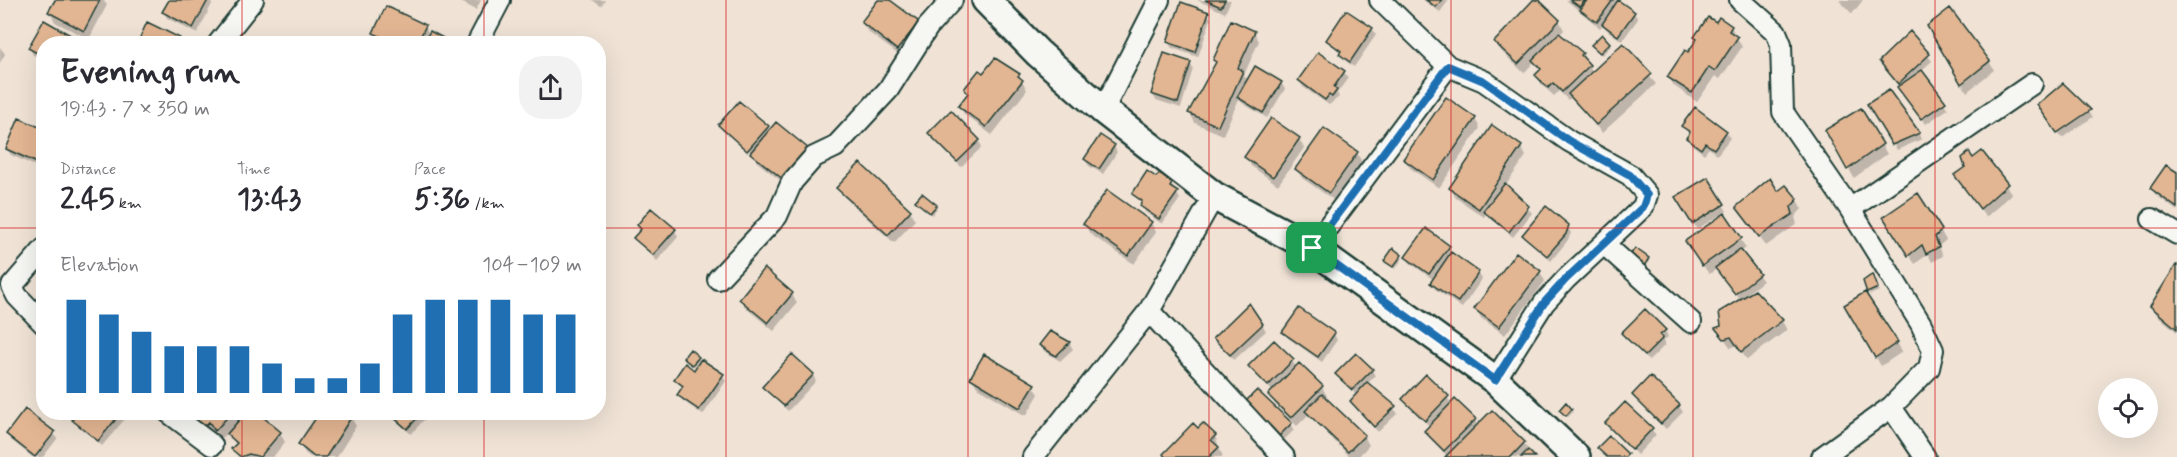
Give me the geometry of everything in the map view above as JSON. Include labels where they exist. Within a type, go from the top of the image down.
[{"type":"street","points":[[224,36],[253,0]]},
{"type":"street","points":[[481,36],[500,0]]},
{"type":"street","points":[[718,279],[777,216],[792,182],[814,157],[835,147],[888,90],[928,27],[952,0]]},
{"type":"street","points":[[986,0],[1038,53],[1103,110],[1214,196],[1312,248],[1495,380],[1576,457]]},
{"type":"street","points":[[1103,110],[1159,0]]},
{"type":"street","points":[[1380,0],[1448,66],[1484,81],[1569,141],[1630,175],[1644,190],[1647,203],[1544,303],[1495,380]]},
{"type":"street","points":[[1740,0],[1776,32],[1780,44],[1780,92],[1784,112],[1850,209],[1921,324],[1933,350],[1929,368],[1891,407],[1822,457]]},
{"type":"street","points":[[1312,248],[1448,66]]},
{"type":"street","points":[[1850,209],[2032,84]]},
{"type":"street","points":[[1037,456],[1149,311],[1214,196]]},
{"type":"street","points":[[2152,219],[2177,234]]},
{"type":"street","points":[[1604,244],[1691,322]]},
{"type":"street","points":[[36,257],[6,285],[36,316]]},
{"type":"street","points":[[1149,311],[1284,457]]},
{"type":"street","points":[[1891,407],[1925,457]]},
{"type":"street","points":[[179,420],[212,445]]},
{"type":"building","points":[[55,0],[100,0],[84,31],[48,12]]},
{"type":"building","points":[[169,0],[208,0],[193,28],[162,12]]},
{"type":"building","points":[[878,0],[890,0],[919,22],[897,50],[861,22]]},
{"type":"building","points":[[1205,0],[1225,0],[1221,7]]},
{"type":"building","points":[[1426,0],[1442,0],[1436,7]]},
{"type":"building","points":[[1533,0],[1539,0],[1560,20],[1518,64],[1494,42]]},
{"type":"building","points":[[1570,0],[1585,0],[1580,7]]},
{"type":"building","points":[[1587,0],[1613,0],[1597,22],[1580,10]]},
{"type":"building","points":[[1618,0],[1635,12],[1618,36],[1602,24]]},
{"type":"building","points":[[1181,2],[1209,12],[1195,52],[1167,42]]},
{"type":"building","points":[[386,6],[426,25],[421,36],[380,36],[373,33]]},
{"type":"building","points":[[1950,8],[1990,61],[1961,84],[1927,26]]},
{"type":"building","points":[[1346,10],[1373,28],[1350,62],[1339,54],[1341,51],[1326,40]]},
{"type":"building","points":[[1708,17],[1716,22],[1719,17],[1732,26],[1729,31],[1738,37],[1715,71],[1709,67],[1692,93],[1667,77],[1685,50],[1688,52],[1697,39],[1694,37]]},
{"type":"building","points":[[44,20],[72,36],[36,36],[36,52],[28,48]]},
{"type":"building","points":[[1231,20],[1255,31],[1238,68],[1243,71],[1218,126],[1188,113],[1216,62],[1213,60]]},
{"type":"building","points":[[147,22],[176,36],[141,36]]},
{"type":"building","points":[[430,31],[439,36],[427,36]]},
{"type":"building","points":[[1910,31],[1930,54],[1898,84],[1879,61]]},
{"type":"building","points":[[1559,33],[1583,53],[1581,55],[1590,65],[1562,92],[1553,83],[1548,88],[1535,75],[1541,69],[1532,60]]},
{"type":"building","points":[[1602,34],[1610,43],[1600,53],[1591,45]]},
{"type":"building","points":[[1623,43],[1652,74],[1596,125],[1568,94]]},
{"type":"building","points":[[1318,52],[1345,71],[1334,87],[1337,90],[1332,97],[1329,95],[1325,100],[1298,80]]},
{"type":"building","points":[[1164,53],[1191,62],[1178,103],[1151,94]]},
{"type":"building","points":[[995,58],[1020,74],[1018,76],[1023,80],[986,127],[958,106],[968,93],[964,89],[979,70],[983,73]]},
{"type":"building","points":[[1255,66],[1282,82],[1263,113],[1237,97]]},
{"type":"building","points":[[1922,70],[1946,102],[1921,119],[1897,87]]},
{"type":"building","points":[[2063,83],[2091,110],[2057,133],[2037,105]]},
{"type":"building","points":[[1889,90],[1920,133],[1892,145],[1867,104]]},
{"type":"building","points":[[1446,97],[1476,118],[1433,180],[1403,159]]},
{"type":"building","points":[[739,101],[769,126],[747,151],[718,125]]},
{"type":"building","points":[[1695,107],[1727,131],[1714,149],[1705,143],[1701,149],[1686,138],[1690,132],[1681,126]]},
{"type":"building","points":[[1861,108],[1883,144],[1847,170],[1825,130]]},
{"type":"building","points":[[951,110],[980,140],[957,162],[928,133]]},
{"type":"building","points":[[19,118],[36,125],[36,162],[6,149]]},
{"type":"building","points":[[1271,118],[1300,138],[1273,177],[1244,157]]},
{"type":"building","points":[[776,122],[809,149],[784,180],[750,153]]},
{"type":"building","points":[[1492,125],[1522,146],[1479,209],[1449,188]]},
{"type":"building","points":[[1324,128],[1358,152],[1329,193],[1295,169]]},
{"type":"building","points":[[1100,135],[1115,145],[1099,169],[1084,159]]},
{"type":"building","points":[[1982,151],[2008,184],[1980,209],[1954,175],[1965,167],[1962,158],[1969,152],[1973,158]]},
{"type":"building","points":[[860,163],[911,210],[888,235],[836,188]]},
{"type":"building","points":[[2166,165],[2177,172],[2177,208],[2150,188]]},
{"type":"building","points":[[1147,171],[1156,177],[1159,174],[1172,183],[1170,187],[1178,192],[1159,219],[1140,206],[1142,201],[1132,194]]},
{"type":"building","points":[[1708,177],[1725,204],[1692,224],[1675,197]]},
{"type":"building","points":[[1770,178],[1778,191],[1786,185],[1798,199],[1791,207],[1793,214],[1759,237],[1736,207]]},
{"type":"building","points":[[1505,183],[1529,206],[1509,232],[1483,211]]},
{"type":"building","points":[[1107,190],[1152,222],[1128,256],[1083,224]]},
{"type":"building","points":[[922,193],[937,205],[930,213],[915,201]]},
{"type":"building","points":[[1918,193],[1942,230],[1935,237],[1939,247],[1926,254],[1922,245],[1908,256],[1883,217]]},
{"type":"building","points":[[1546,206],[1569,225],[1566,234],[1547,256],[1522,235]]},
{"type":"building","points":[[651,208],[676,229],[653,255],[633,238],[641,229],[637,225]]},
{"type":"building","points":[[1725,213],[1742,238],[1702,266],[1685,241]]},
{"type":"building","points":[[1426,228],[1450,246],[1429,274],[1405,257]]},
{"type":"building","points":[[1393,248],[1402,255],[1393,267],[1384,261]]},
{"type":"building","points":[[1635,248],[1649,258],[1643,268],[1628,258]]},
{"type":"building","points":[[1740,249],[1760,274],[1735,294],[1715,268]]},
{"type":"building","points":[[1451,252],[1479,272],[1458,302],[1430,283]]},
{"type":"building","points":[[1516,252],[1541,271],[1499,327],[1474,309]]},
{"type":"building","points":[[2177,265],[2177,329],[2150,306]]},
{"type":"building","points":[[764,268],[793,293],[768,323],[739,299]]},
{"type":"building","points":[[1873,274],[1878,288],[1867,293],[1863,281]]},
{"type":"building","points":[[1755,290],[1783,320],[1741,352],[1731,337],[1724,339],[1715,328],[1721,326],[1719,312]]},
{"type":"building","points":[[1865,292],[1898,342],[1875,358],[1844,305]]},
{"type":"building","points":[[1249,303],[1263,324],[1230,355],[1213,338]]},
{"type":"building","points":[[1299,308],[1335,333],[1318,357],[1282,332]]},
{"type":"building","points":[[1645,309],[1666,330],[1660,335],[1663,338],[1645,356],[1621,333]]},
{"type":"building","points":[[1050,331],[1070,342],[1056,356],[1039,345]]},
{"type":"building","points":[[1274,340],[1294,359],[1268,386],[1248,366]]},
{"type":"building","points":[[690,349],[699,357],[692,365],[683,358]]},
{"type":"building","points":[[1356,353],[1373,369],[1352,390],[1335,374]]},
{"type":"building","points":[[792,354],[814,374],[784,406],[762,387]]},
{"type":"building","points":[[984,354],[1035,384],[1020,408],[970,378]]},
{"type":"building","points":[[701,359],[724,374],[699,410],[677,395],[683,386],[674,379],[685,363],[694,370]]},
{"type":"building","points":[[1299,363],[1323,386],[1291,418],[1268,395]]},
{"type":"building","points":[[1426,374],[1449,396],[1425,421],[1402,399]]},
{"type":"building","points":[[1650,376],[1680,405],[1661,424],[1632,395]]},
{"type":"building","points":[[1367,382],[1396,406],[1374,427],[1350,401]]},
{"type":"building","points":[[1257,390],[1292,423],[1278,437],[1243,404]]},
{"type":"building","points":[[1322,394],[1365,435],[1348,452],[1305,411]]},
{"type":"building","points":[[1455,399],[1476,419],[1444,451],[1424,431]]},
{"type":"building","points":[[1566,402],[1572,409],[1566,416],[1559,410]]},
{"type":"building","points":[[1625,402],[1653,428],[1632,450],[1605,423]]},
{"type":"building","points":[[25,409],[36,417],[36,420],[55,432],[35,457],[6,434]]},
{"type":"building","points":[[1492,410],[1525,442],[1511,457],[1445,457]]},
{"type":"building","points":[[72,420],[115,420],[98,441]]},
{"type":"building","points":[[192,420],[225,420],[215,431],[209,422],[202,429]]},
{"type":"building","points":[[239,420],[267,420],[281,432],[260,457],[249,454],[241,457],[231,449],[237,443],[227,434]]},
{"type":"building","points":[[314,420],[349,420],[326,457],[314,457],[298,444]]},
{"type":"building","points":[[397,420],[415,420],[407,429]]},
{"type":"building","points":[[1193,423],[1198,428],[1203,423],[1216,435],[1211,440],[1219,447],[1209,457],[1165,457],[1163,454]]},
{"type":"building","points":[[1609,436],[1628,454],[1625,457],[1607,457],[1597,448]]},
{"type":"building","points":[[1528,450],[1535,457],[1521,457]]},
{"type":"route","points":[[1448,66],[1484,81],[1569,141],[1630,175],[1647,195],[1647,203],[1566,279],[1544,303],[1495,380],[1312,248],[1448,66]]}]
